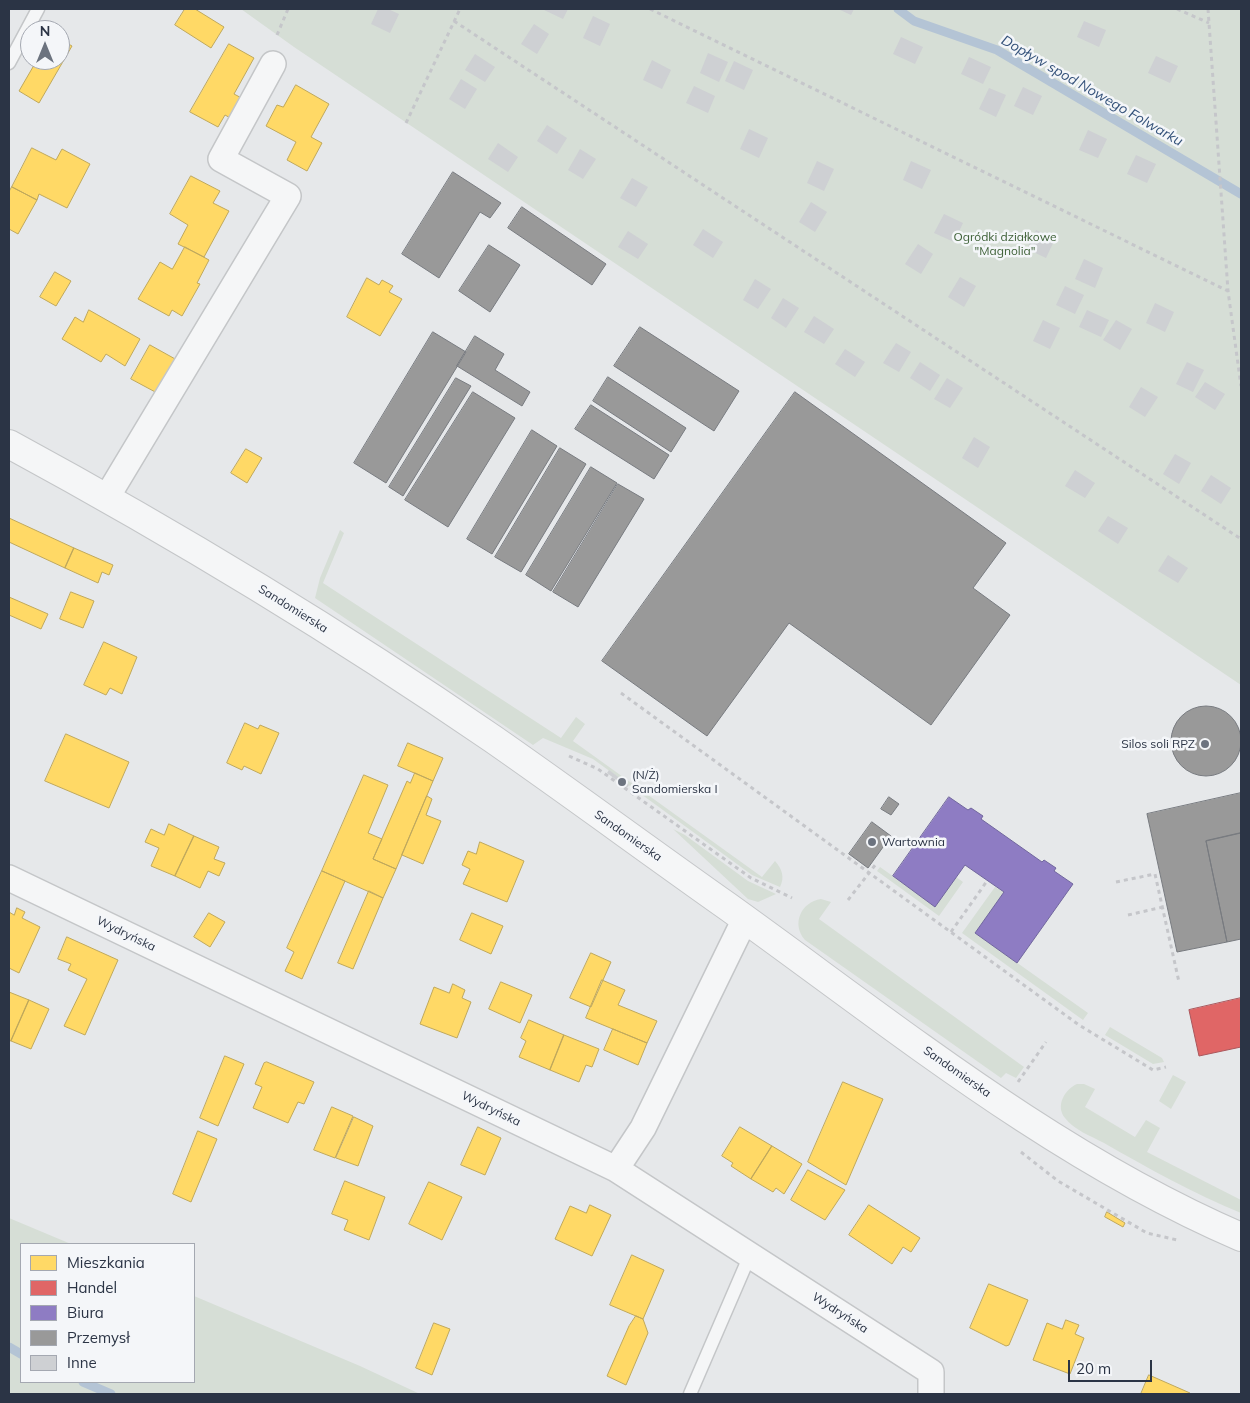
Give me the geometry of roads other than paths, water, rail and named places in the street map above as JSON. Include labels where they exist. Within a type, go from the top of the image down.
[{"type":"street","points":[[107,497],[288,196],[221,159],[273,64]]},
{"type":"street","name":"Sandomierska","points":[[9,444],[107,497],[227,567],[493,739],[965,1078],[1044,1132],[1124,1180],[1241,1237]]},
{"type":"street","name":"Wydryńska","points":[[9,878],[616,1169],[931,1372],[931,1394]]},
{"type":"street","points":[[616,1169],[643,1128],[745,919]]},
{"type":"lane","points":[[9,63],[38,9]]},
{"type":"lane","points":[[690,1394],[750,1255]]},
{"type":"waterway","name":"Dopływ spod Nowego Folwarku","points":[[898,9],[914,21],[997,50],[1241,194]]},
{"type":"waterway","points":[[9,1347],[20,1353]]},
{"type":"waterway","points":[[85,1383],[111,1394]]},
{"type":"place","name":"Silos soli RPZ","points":[[1205,744]]},
{"type":"place","name":"(N/Ż) Sandomierska I","points":[[622,782]]},
{"type":"place","name":"Wartownia","points":[[872,842]]},
{"type":"park label","name":"Ogródki działkowe \"Magnolia\"","points":[[1005,244]]}]
